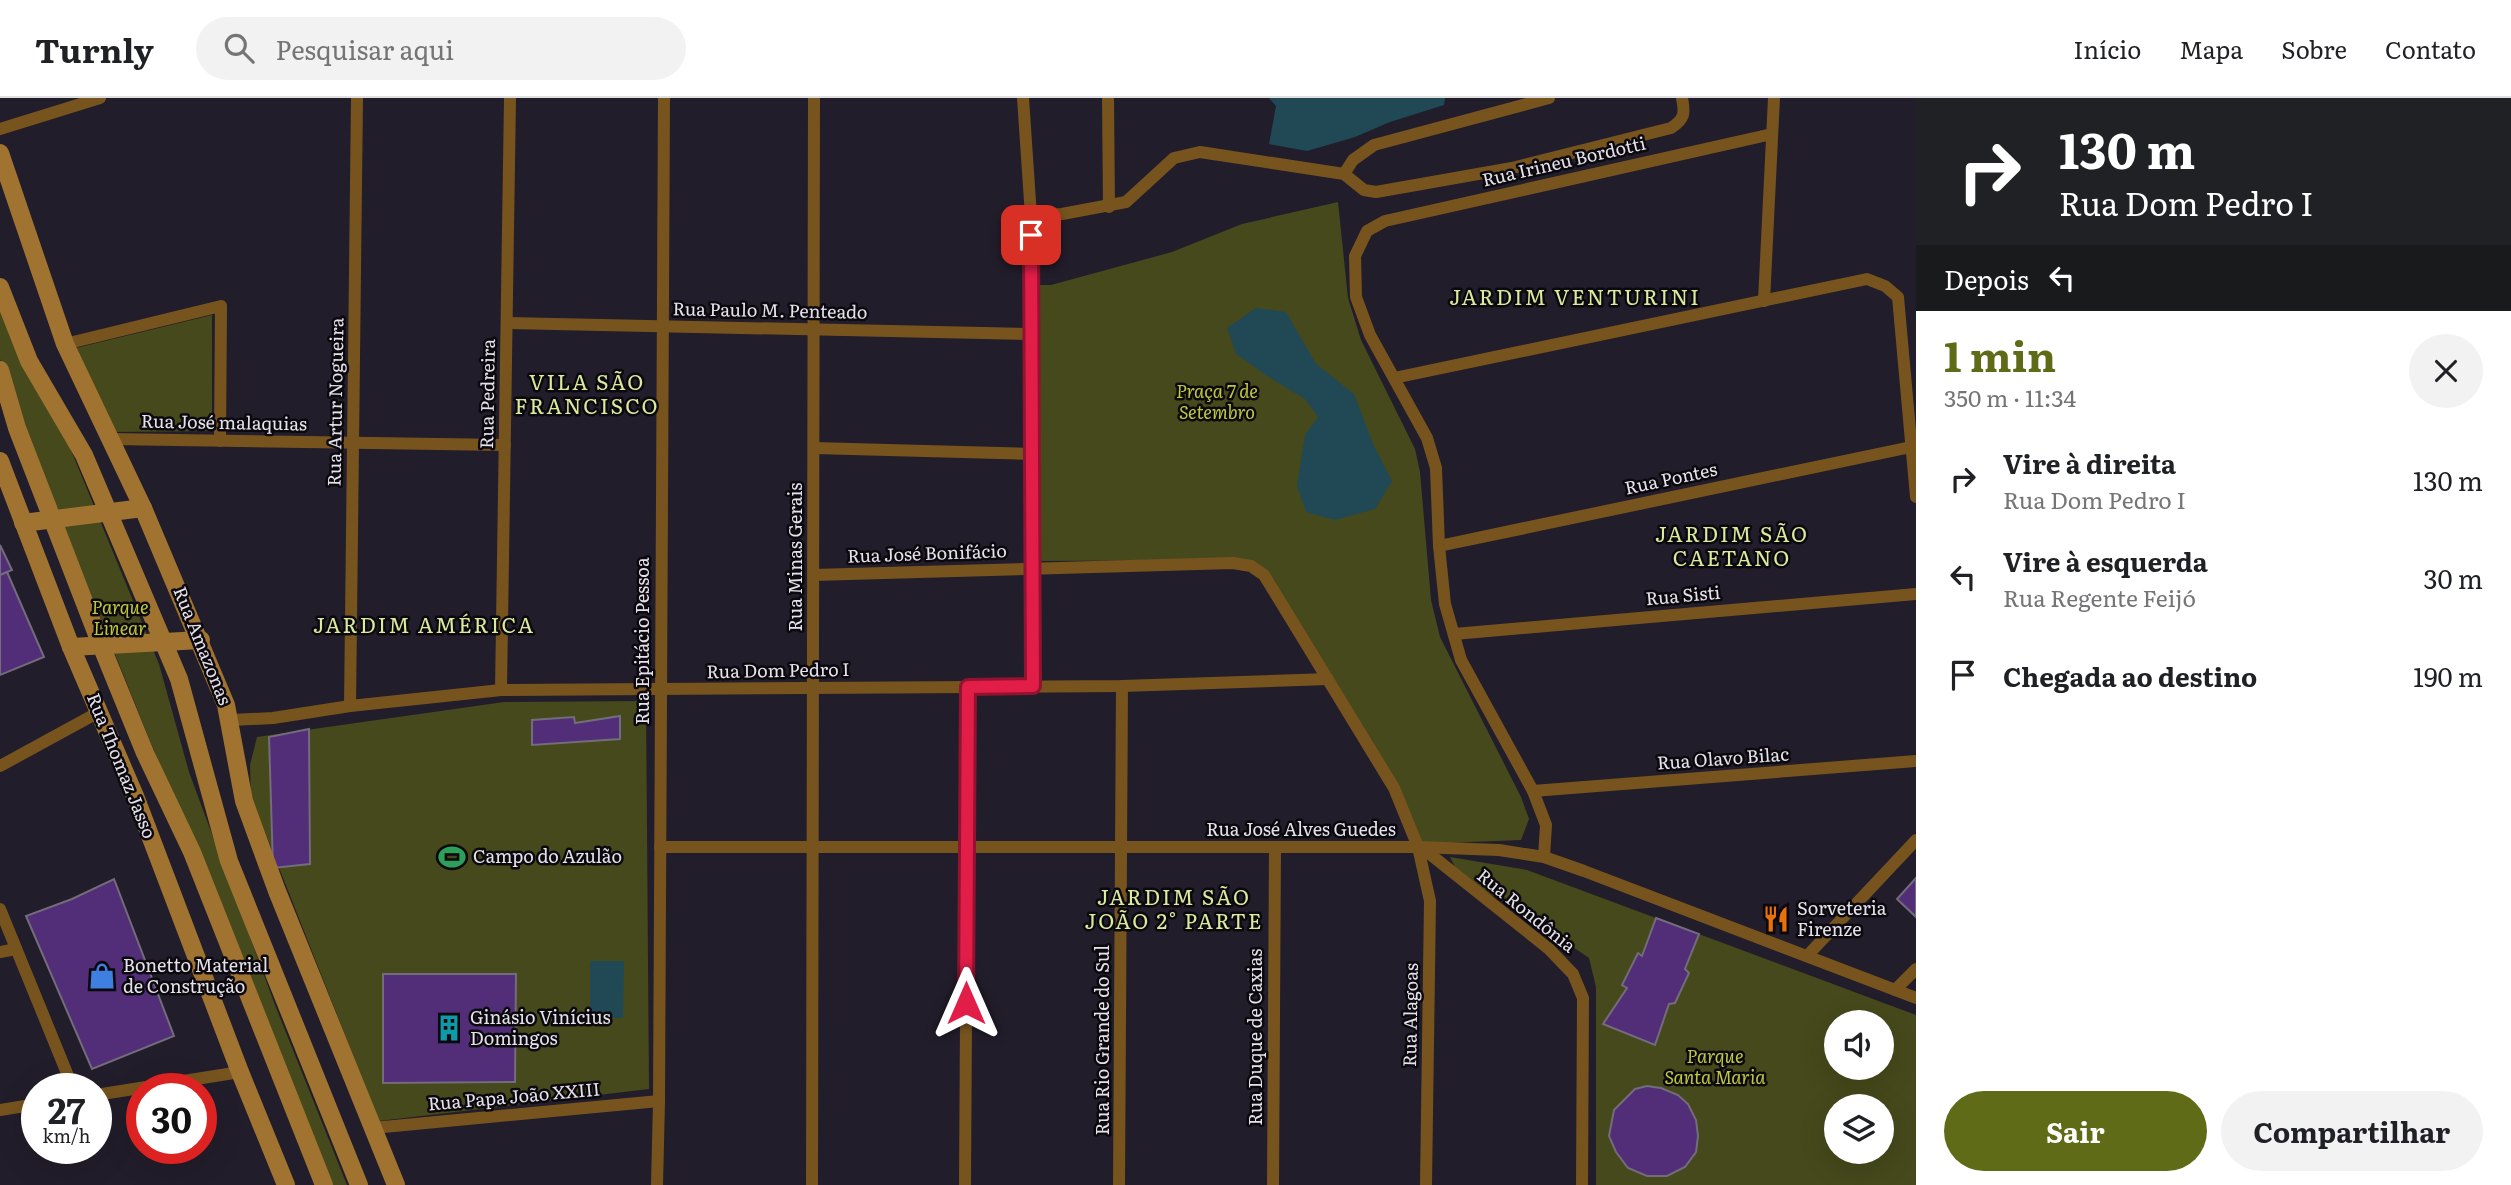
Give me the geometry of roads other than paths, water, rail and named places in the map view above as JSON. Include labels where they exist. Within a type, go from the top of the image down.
[{"type":"main road","name":"Rua Amazonas","points":[[0,153],[65,344],[144,508],[201,640],[230,720],[244,800],[277,891],[396,1185]]},
{"type":"main road","points":[[0,287],[29,361],[84,455],[179,679],[229,861],[359,1185]]},
{"type":"main road","points":[[0,370],[17,428],[101,645],[145,753],[192,852],[324,1185]]},
{"type":"main road","name":"Rua Thomaz Jasso","points":[[0,461],[71,647],[135,796],[286,1185]]},
{"type":"main road","points":[[23,523],[144,508]]},
{"type":"main road","points":[[71,647],[201,640]]},
{"type":"street","points":[[0,129],[100,98]]},
{"type":"street","name":"Rua Artur Nogueira","points":[[350,706],[357,98]]},
{"type":"street","name":"Rua Pedreira","points":[[501,690],[510,98]]},
{"type":"street","name":"Rua Epitácio Pessoa","points":[[657,1185],[664,98]]},
{"type":"street","name":"Rua Minas Gerais","points":[[812,1185],[814,98]]},
{"type":"street","points":[[1023,98],[1031,216],[1033,686]]},
{"type":"street","points":[[1108,98],[1109,207]]},
{"type":"street","points":[[1344,174],[1353,160],[1374,145],[1549,98]]},
{"type":"street","points":[[1031,216],[1109,207],[1126,202],[1174,158],[1200,152],[1344,174],[1364,190],[1376,192],[1512,168],[1671,128],[1681,122],[1685,112],[1682,98]]},
{"type":"street","points":[[1764,301],[1774,98]]},
{"type":"street","name":"Rua Irineu Bordotti","points":[[1394,377],[1370,335],[1356,297],[1355,256],[1367,232],[1385,221],[1772,134]]},
{"type":"street","points":[[1545,857],[1546,825],[1533,791],[1461,660],[1445,604],[1439,546],[1436,468],[1427,438],[1394,377],[1867,279],[1885,286],[1898,298],[1916,498]]},
{"type":"street","points":[[65,344],[221,306],[220,440]]},
{"type":"street","name":"Rua Paulo M. Penteado","points":[[507,323],[1032,334]]},
{"type":"street","name":"Rua José malaquias","points":[[111,439],[505,445]]},
{"type":"street","name":"Rua Pontes","points":[[1439,546],[1911,447]]},
{"type":"street","points":[[814,448],[1032,454]]},
{"type":"street","name":"Rua José Bonifácio","points":[[813,575],[1233,563],[1251,566]]},
{"type":"street","name":"Rua Alagoas","points":[[1251,566],[1265,575],[1394,788],[1420,847],[1430,901],[1426,1185]]},
{"type":"street","name":"Rua Sisti","points":[[1454,634],[1916,594]]},
{"type":"street","name":"Rua Dom Pedro I","points":[[230,720],[273,718],[350,706],[501,690],[1122,686],[1328,679]]},
{"type":"street","name":"Rua Rio Grande do Sul","points":[[1119,1185],[1122,686]]},
{"type":"street","points":[[965,1185],[968,687]]},
{"type":"street","points":[[0,766],[99,712]]},
{"type":"street","name":"Rua Olavo Bilac","points":[[1533,791],[1916,761]]},
{"type":"street","points":[[1807,956],[1916,840]]},
{"type":"street","name":"Rua José Alves Guedes","points":[[660,847],[1420,847],[1499,850],[1545,857],[1916,998]]},
{"type":"street","name":"Rua Duque de Caxias","points":[[1273,1185],[1275,847]]},
{"type":"street","name":"Rua Rondônia","points":[[1420,847],[1549,949],[1573,974],[1583,998],[1582,1185]]},
{"type":"street","points":[[0,909],[67,1073]]},
{"type":"street","points":[[0,952],[16,949]]},
{"type":"street","points":[[1895,990],[1916,969]]},
{"type":"street","points":[[112,1092],[240,1072]]},
{"type":"street","name":"Rua Papa João XXIII","points":[[373,1128],[659,1101]]},
{"type":"street","points":[[0,1110],[21,1107]]},
{"type":"water","points":[[1269,98],[1445,98],[1444,105],[1307,151],[1269,144],[1276,106]]},
{"type":"water","points":[[1256,308],[1286,312],[1316,364],[1354,394],[1374,446],[1392,481],[1375,509],[1335,520],[1306,512],[1297,486],[1305,435],[1318,417],[1305,399],[1236,354],[1227,328]]},
{"type":"water","points":[[590,961],[624,961],[623,1018],[590,1018]]},
{"type":"place","name":"Campo do Azulão","points":[[452,857]]},
{"type":"place","name":"Sorveteria Firenze","points":[[1776,919]]},
{"type":"place","name":"Bonetto Material de Construção","points":[[102,976]]},
{"type":"place","name":"Ginásio Vinícius Domingos","points":[[449,1028]]},
{"type":"district","name":"JARDIM VENTURINI","points":[[1575,298]]},
{"type":"district","name":"VILA SÃO FRANCISCO","points":[[587,395]]},
{"type":"district","name":"JARDIM SÃO CAETANO","points":[[1732,547]]},
{"type":"district","name":"JARDIM AMÉRICA","points":[[424,626]]},
{"type":"district","name":"JARDIM SÃO JOÃO 2° PARTE","points":[[1174,910]]},
{"type":"park label","name":"Praça 7 de Setembro","points":[[1217,402]]},
{"type":"park label","name":"Parque Linear","points":[[120,618]]},
{"type":"park label","name":"Parque Santa Maria","points":[[1715,1067]]}]
